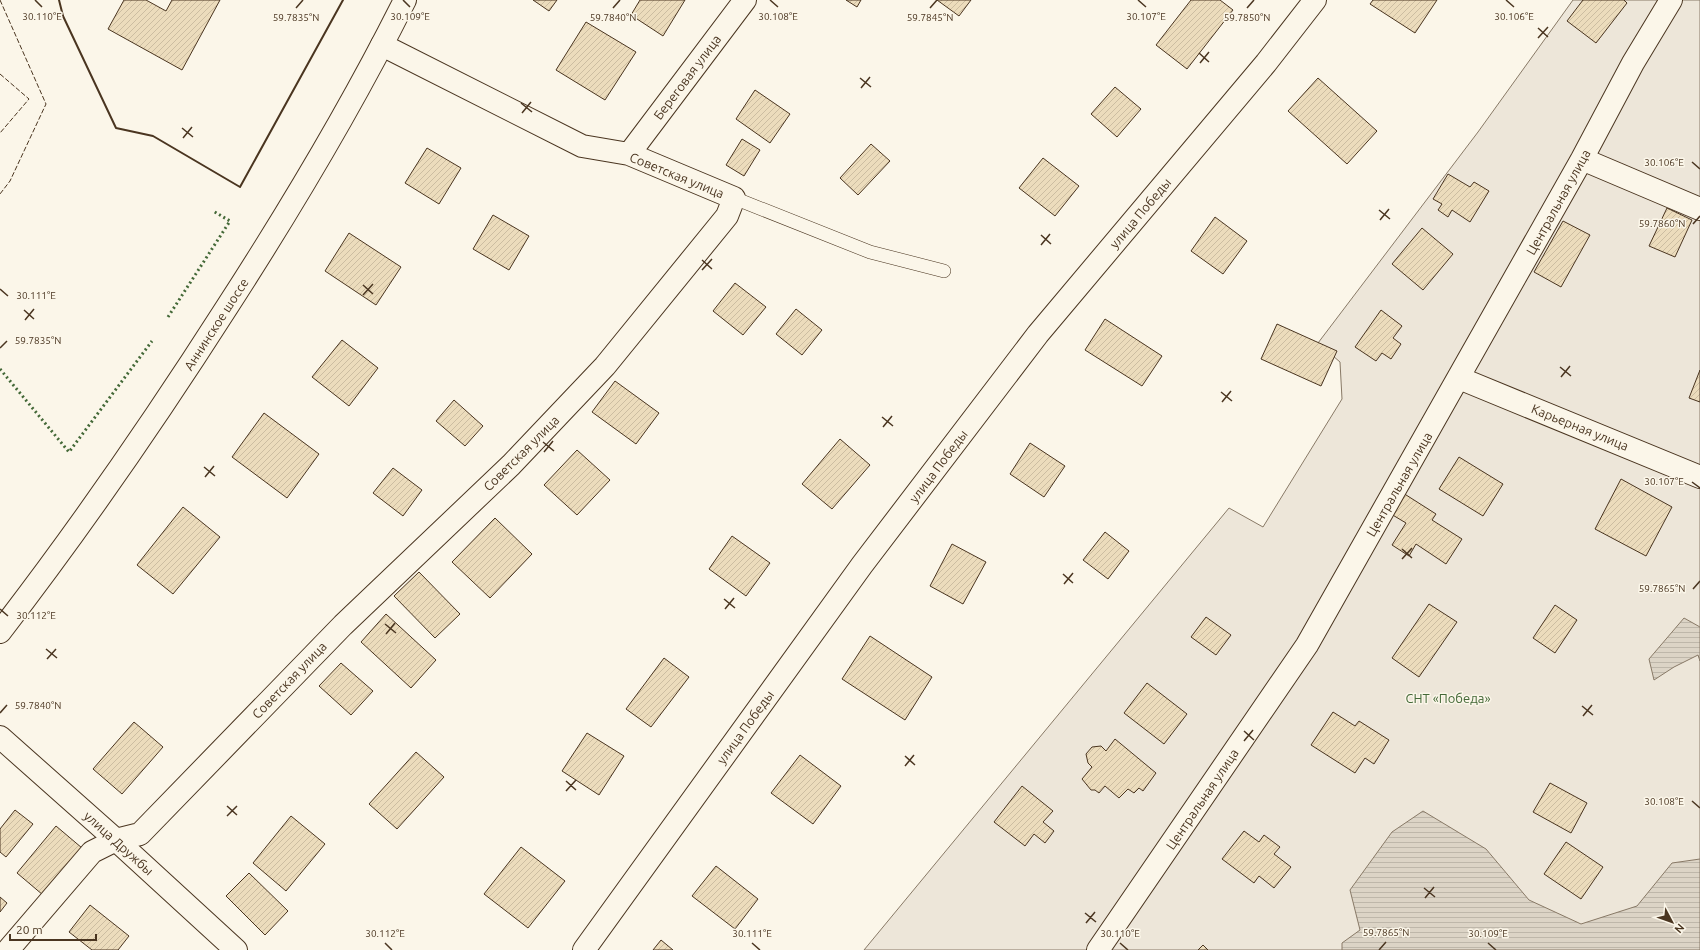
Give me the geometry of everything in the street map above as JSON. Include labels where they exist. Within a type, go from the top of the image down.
[{"type":"street","name":"Аннинское шоссе","points":[[0,632],[52,564],[110,483],[196,356],[282,222],[382,45],[404,0]]},
{"type":"street","name":"Береговая улица","points":[[629,154],[745,0]]},
{"type":"street","name":"улица Победы","points":[[584,950],[862,565],[1038,334],[1266,63],[1315,0]]},
{"type":"street","name":"Центральная улица","points":[[1098,950],[1307,645],[1582,159],[1633,63],[1671,0]]},
{"type":"street","name":"Советская улица","points":[[8,950],[92,852],[116,840],[140,834],[343,625],[516,459],[604,366],[727,216],[734,198],[629,154],[582,146],[382,45]]},
{"type":"street","points":[[1582,159],[1700,209]]},
{"type":"street","name":"Карьерная улица","points":[[1459,378],[1700,477]]},
{"type":"street","name":"улица Дружбы","points":[[0,737],[116,840],[236,950]]},
{"type":"lane","points":[[734,198],[870,252],[944,272]]},
{"type":"green space","name":"СНТ «Победа»","points":[[1573,0],[1700,0],[1700,950],[864,950],[1229,508],[1263,527],[1342,399],[1340,362],[1318,343],[1478,132]]},
{"type":"shaded area","points":[[1684,618],[1700,627],[1700,661],[1698,655],[1674,667],[1654,680],[1649,659]]},
{"type":"shaded area","points":[[1423,811],[1486,849],[1529,900],[1581,924],[1637,906],[1672,863],[1700,859],[1700,950],[1342,950],[1342,943],[1360,930],[1350,890],[1392,832]]},
{"type":"building","points":[[124,0],[146,0],[166,11],[172,0],[220,0],[182,70],[108,29]]},
{"type":"building","points":[[533,0],[557,0],[549,11]]},
{"type":"building","points":[[640,0],[685,0],[663,36],[631,15]]},
{"type":"building","points":[[846,0],[861,0],[857,7]]},
{"type":"building","points":[[937,0],[971,0],[959,16]]},
{"type":"building","points":[[1191,0],[1220,0],[1233,10],[1187,69],[1156,45]]},
{"type":"building","points":[[1373,0],[1437,0],[1415,33],[1370,4]]},
{"type":"building","points":[[1583,0],[1624,0],[1627,3],[1596,43],[1567,21]]},
{"type":"building","points":[[586,22],[636,52],[605,100],[556,70]]},
{"type":"building","points":[[1318,78],[1377,131],[1347,164],[1288,111]]},
{"type":"building","points":[[1115,87],[1141,109],[1117,137],[1091,114]]},
{"type":"building","points":[[755,90],[790,114],[770,143],[736,119]]},
{"type":"building","points":[[742,139],[760,150],[744,176],[726,165]]},
{"type":"building","points":[[871,144],[890,161],[858,195],[840,178]]},
{"type":"building","points":[[427,148],[461,168],[439,204],[405,183]]},
{"type":"building","points":[[1043,158],[1079,186],[1055,216],[1019,188]]},
{"type":"building","points":[[1448,174],[1470,187],[1474,182],[1489,191],[1470,222],[1452,210],[1448,217],[1438,210],[1442,204],[1433,199]]},
{"type":"building","points":[[1667,208],[1692,220],[1675,257],[1649,246]]},
{"type":"building","points":[[493,215],[529,236],[509,270],[473,249]]},
{"type":"building","points":[[1215,217],[1247,241],[1223,274],[1191,251]]},
{"type":"building","points":[[1563,221],[1590,235],[1561,287],[1534,272]]},
{"type":"building","points":[[1422,228],[1453,254],[1423,290],[1392,264]]},
{"type":"building","points":[[349,233],[401,267],[376,305],[325,271]]},
{"type":"building","points":[[735,283],[766,307],[743,335],[713,311]]},
{"type":"building","points":[[796,309],[822,330],[802,355],[776,334]]},
{"type":"building","points":[[1381,310],[1402,326],[1393,338],[1401,344],[1391,359],[1382,353],[1376,361],[1355,347]]},
{"type":"building","points":[[1105,319],[1162,356],[1142,386],[1085,350]]},
{"type":"building","points":[[1277,324],[1337,351],[1321,386],[1261,359]]},
{"type":"building","points":[[342,340],[378,368],[349,406],[312,377]]},
{"type":"building","points":[[1700,370],[1700,402],[1689,398]]},
{"type":"building","points":[[615,381],[659,413],[636,444],[592,412]]},
{"type":"building","points":[[454,400],[483,426],[465,446],[436,421]]},
{"type":"building","points":[[264,413],[319,454],[287,498],[232,457]]},
{"type":"building","points":[[840,439],[870,465],[832,509],[802,484]]},
{"type":"building","points":[[1030,443],[1065,466],[1044,497],[1010,474]]},
{"type":"building","points":[[577,450],[610,480],[577,515],[544,485]]},
{"type":"building","points":[[1459,457],[1503,484],[1483,516],[1439,489]]},
{"type":"building","points":[[393,468],[422,490],[403,516],[373,493]]},
{"type":"building","points":[[1621,479],[1672,507],[1646,556],[1595,529]]},
{"type":"building","points":[[1403,493],[1436,514],[1432,520],[1462,539],[1446,564],[1416,544],[1409,556],[1392,545],[1406,523],[1391,514]]},
{"type":"building","points":[[183,507],[220,537],[173,594],[137,565]]},
{"type":"building","points":[[495,518],[532,554],[490,598],[452,562]]},
{"type":"building","points":[[1105,532],[1129,551],[1108,579],[1083,560]]},
{"type":"building","points":[[732,536],[770,563],[746,596],[709,569]]},
{"type":"building","points":[[952,544],[986,562],[963,604],[930,586]]},
{"type":"building","points":[[419,572],[460,614],[435,638],[394,596]]},
{"type":"building","points":[[1429,604],[1457,622],[1419,677],[1392,658]]},
{"type":"building","points":[[1555,605],[1577,620],[1555,653],[1533,638]]},
{"type":"building","points":[[386,614],[436,660],[411,688],[361,642]]},
{"type":"building","points":[[1206,617],[1231,635],[1216,655],[1191,637]]},
{"type":"building","points":[[870,636],[932,677],[905,720],[842,679]]},
{"type":"building","points":[[664,658],[689,677],[651,727],[626,709]]},
{"type":"building","points":[[341,663],[373,691],[351,715],[319,686]]},
{"type":"building","points":[[1147,683],[1187,714],[1164,744],[1124,713]]},
{"type":"building","points":[[1333,712],[1355,726],[1359,721],[1389,740],[1374,764],[1365,758],[1355,773],[1311,745]]},
{"type":"building","points":[[134,722],[163,747],[122,794],[93,769]]},
{"type":"building","points":[[587,733],[624,756],[599,795],[562,771]]},
{"type":"building","points":[[1115,739],[1156,773],[1143,791],[1139,788],[1134,793],[1128,789],[1119,798],[1105,786],[1099,793],[1095,790],[1091,790],[1082,779],[1092,767],[1088,763],[1086,754],[1092,747],[1101,746],[1106,751]]},
{"type":"building","points":[[416,752],[444,777],[397,829],[369,804]]},
{"type":"building","points":[[800,755],[841,786],[813,824],[771,793]]},
{"type":"building","points":[[1550,783],[1587,803],[1571,833],[1533,812]]},
{"type":"building","points":[[1022,786],[1053,811],[1043,822],[1054,831],[1045,843],[1034,834],[1025,846],[994,822]]},
{"type":"building","points":[[15,810],[33,824],[6,857],[0,852],[0,829]]},
{"type":"building","points":[[291,816],[325,844],[286,891],[253,863]]},
{"type":"building","points":[[56,826],[82,848],[43,895],[17,873]]},
{"type":"building","points":[[1244,831],[1259,842],[1264,835],[1280,847],[1274,854],[1291,867],[1274,888],[1259,876],[1254,883],[1222,859]]},
{"type":"building","points":[[1566,842],[1603,867],[1581,899],[1544,874]]},
{"type":"building","points":[[521,847],[565,881],[528,928],[484,894]]},
{"type":"building","points":[[716,866],[758,899],[735,929],[692,896]]},
{"type":"building","points":[[249,873],[288,911],[265,935],[226,896]]},
{"type":"building","points":[[0,897],[7,903],[0,912]]},
{"type":"building","points":[[90,905],[129,936],[118,950],[92,950],[69,932]]},
{"type":"building","points":[[661,940],[673,950],[653,950]]},
{"type":"building","points":[[1203,945],[1208,950],[1198,950]]},
{"type":"hedge","points":[[168,317],[230,221],[213,211]]},
{"type":"hedge","points":[[0,369],[69,452],[152,341]]},
{"type":"fence","points":[[0,0],[46,104],[10,181],[0,194]]},
{"type":"fence","points":[[0,74],[29,99],[0,133]]},
{"type":"wall","points":[[59,0],[63,16],[116,128],[153,136],[240,187],[343,0]]}]
